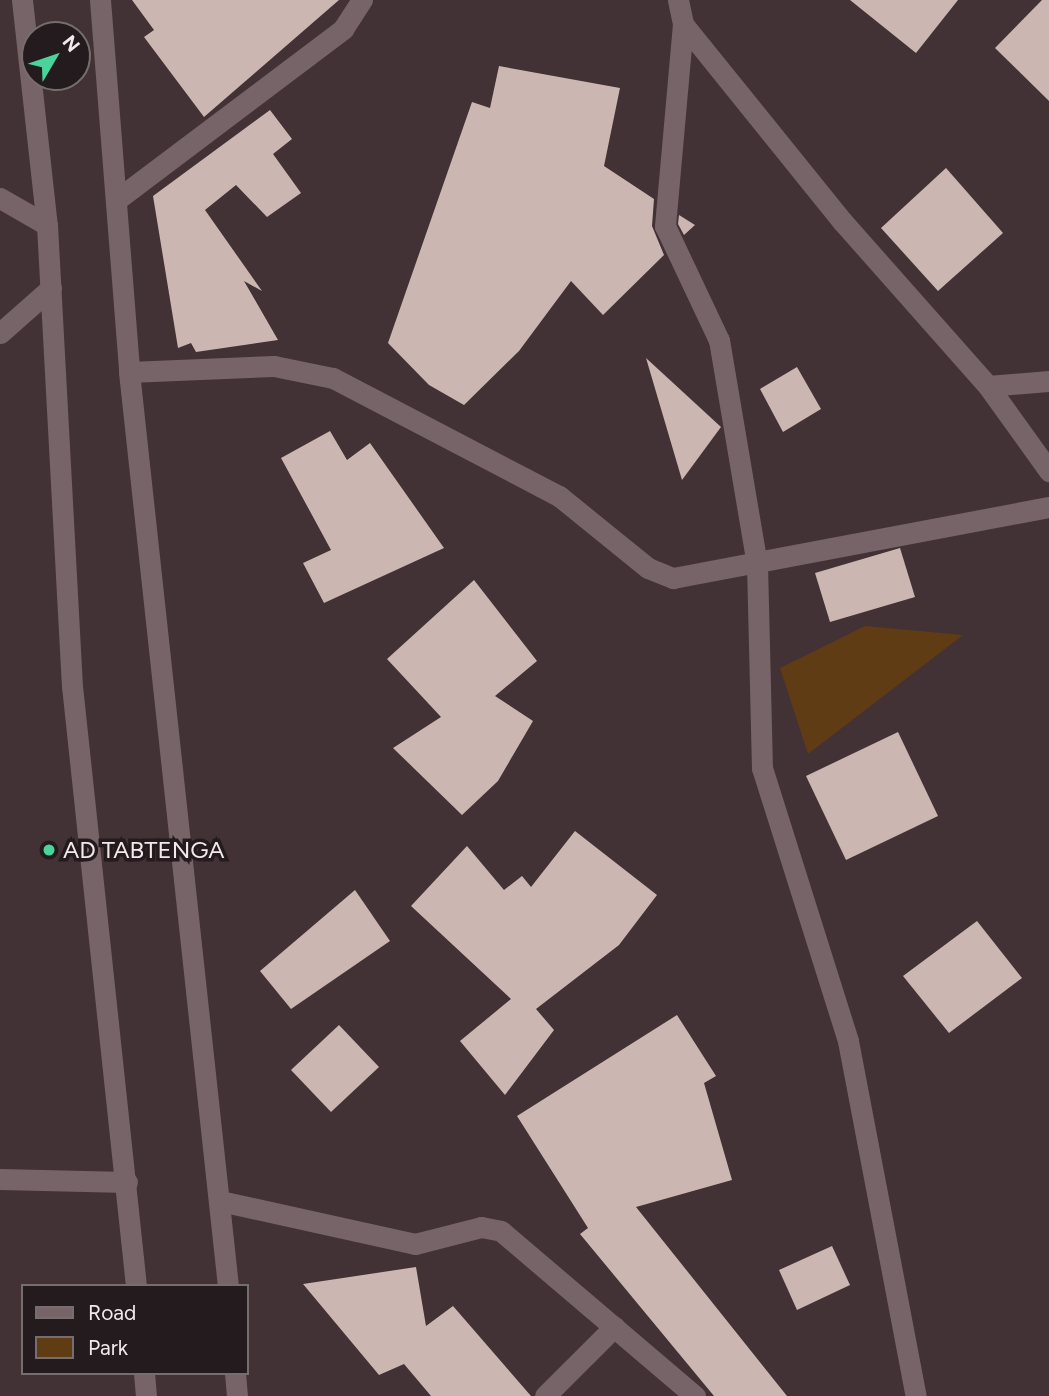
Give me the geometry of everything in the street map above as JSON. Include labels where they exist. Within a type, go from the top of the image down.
[{"type":"street","points":[[22,0],[47,225],[72,686],[136,1284]]},
{"type":"street","points":[[100,0],[119,198],[129,372],[228,1284]]},
{"type":"street","points":[[119,198],[343,29],[362,0]]},
{"type":"street","points":[[678,0],[682,24],[663,215],[719,340],[757,564],[762,768],[848,1041],[916,1396]]},
{"type":"street","points":[[682,24],[842,221],[988,386],[1049,471]]},
{"type":"street","points":[[0,198],[47,225]]},
{"type":"street","points":[[0,332],[51,288]]},
{"type":"street","points":[[129,372],[306,370],[559,496],[661,575],[757,564],[1049,507]]},
{"type":"street","points":[[988,386],[1049,381]]},
{"type":"street","points":[[0,1179],[127,1182]]},
{"type":"street","points":[[220,1201],[415,1244],[491,1228],[614,1326],[695,1396]]},
{"type":"street","points":[[545,1396],[614,1326]]},
{"type":"street","points":[[144,1375],[146,1396]]},
{"type":"street","points":[[235,1375],[237,1396]]},
{"type":"green space","points":[[865,626],[963,635],[808,754],[780,668]]},
{"type":"building","points":[[132,0],[339,0],[204,117],[144,37],[154,30]]},
{"type":"building","points":[[850,0],[958,0],[916,53]]},
{"type":"building","points":[[1042,0],[1049,0],[1049,101],[995,48]]},
{"type":"building","points":[[499,66],[620,88],[604,166],[654,199],[652,226],[664,255],[603,315],[571,281],[519,351],[464,405],[429,385],[388,343],[472,102],[490,108]]},
{"type":"building","points":[[270,110],[292,139],[273,154],[301,193],[267,217],[236,185],[205,210],[262,291],[244,281],[278,340],[196,352],[191,343],[178,348],[153,196]]},
{"type":"building","points":[[946,168],[1003,233],[938,291],[881,228]]},
{"type":"building","points":[[679,215],[695,225],[684,235],[678,224]]},
{"type":"building","points":[[646,358],[721,427],[682,480]]},
{"type":"building","points":[[797,367],[821,409],[783,432],[760,389]]},
{"type":"building","points":[[330,431],[347,460],[370,443],[444,548],[324,603],[303,563],[331,550],[281,458]]},
{"type":"building","points":[[900,548],[915,597],[830,622],[815,573]]},
{"type":"building","points":[[474,580],[537,661],[495,696],[533,721],[498,781],[462,815],[393,748],[441,717],[387,659]]},
{"type":"building","points":[[898,732],[938,816],[846,860],[806,776]]},
{"type":"building","points":[[575,831],[657,895],[619,945],[536,1009],[554,1030],[505,1095],[460,1041],[511,999],[411,906],[467,846],[504,890],[522,876],[531,887]]},
{"type":"building","points":[[355,890],[390,941],[291,1009],[260,971]]},
{"type":"building","points":[[977,921],[1022,978],[949,1033],[903,976]]},
{"type":"building","points":[[677,1015],[716,1076],[704,1083],[732,1180],[636,1207],[787,1396],[714,1396],[580,1234],[588,1228],[517,1116]]},
{"type":"building","points":[[339,1025],[379,1067],[331,1112],[291,1070]]},
{"type":"building","points":[[832,1246],[850,1285],[797,1310],[779,1270]]},
{"type":"building","points":[[416,1267],[426,1326],[453,1306],[531,1396],[431,1396],[404,1364],[379,1375],[303,1284]]},
{"type":"place","name":"AD TABTENGA","points":[[49,850]]}]
